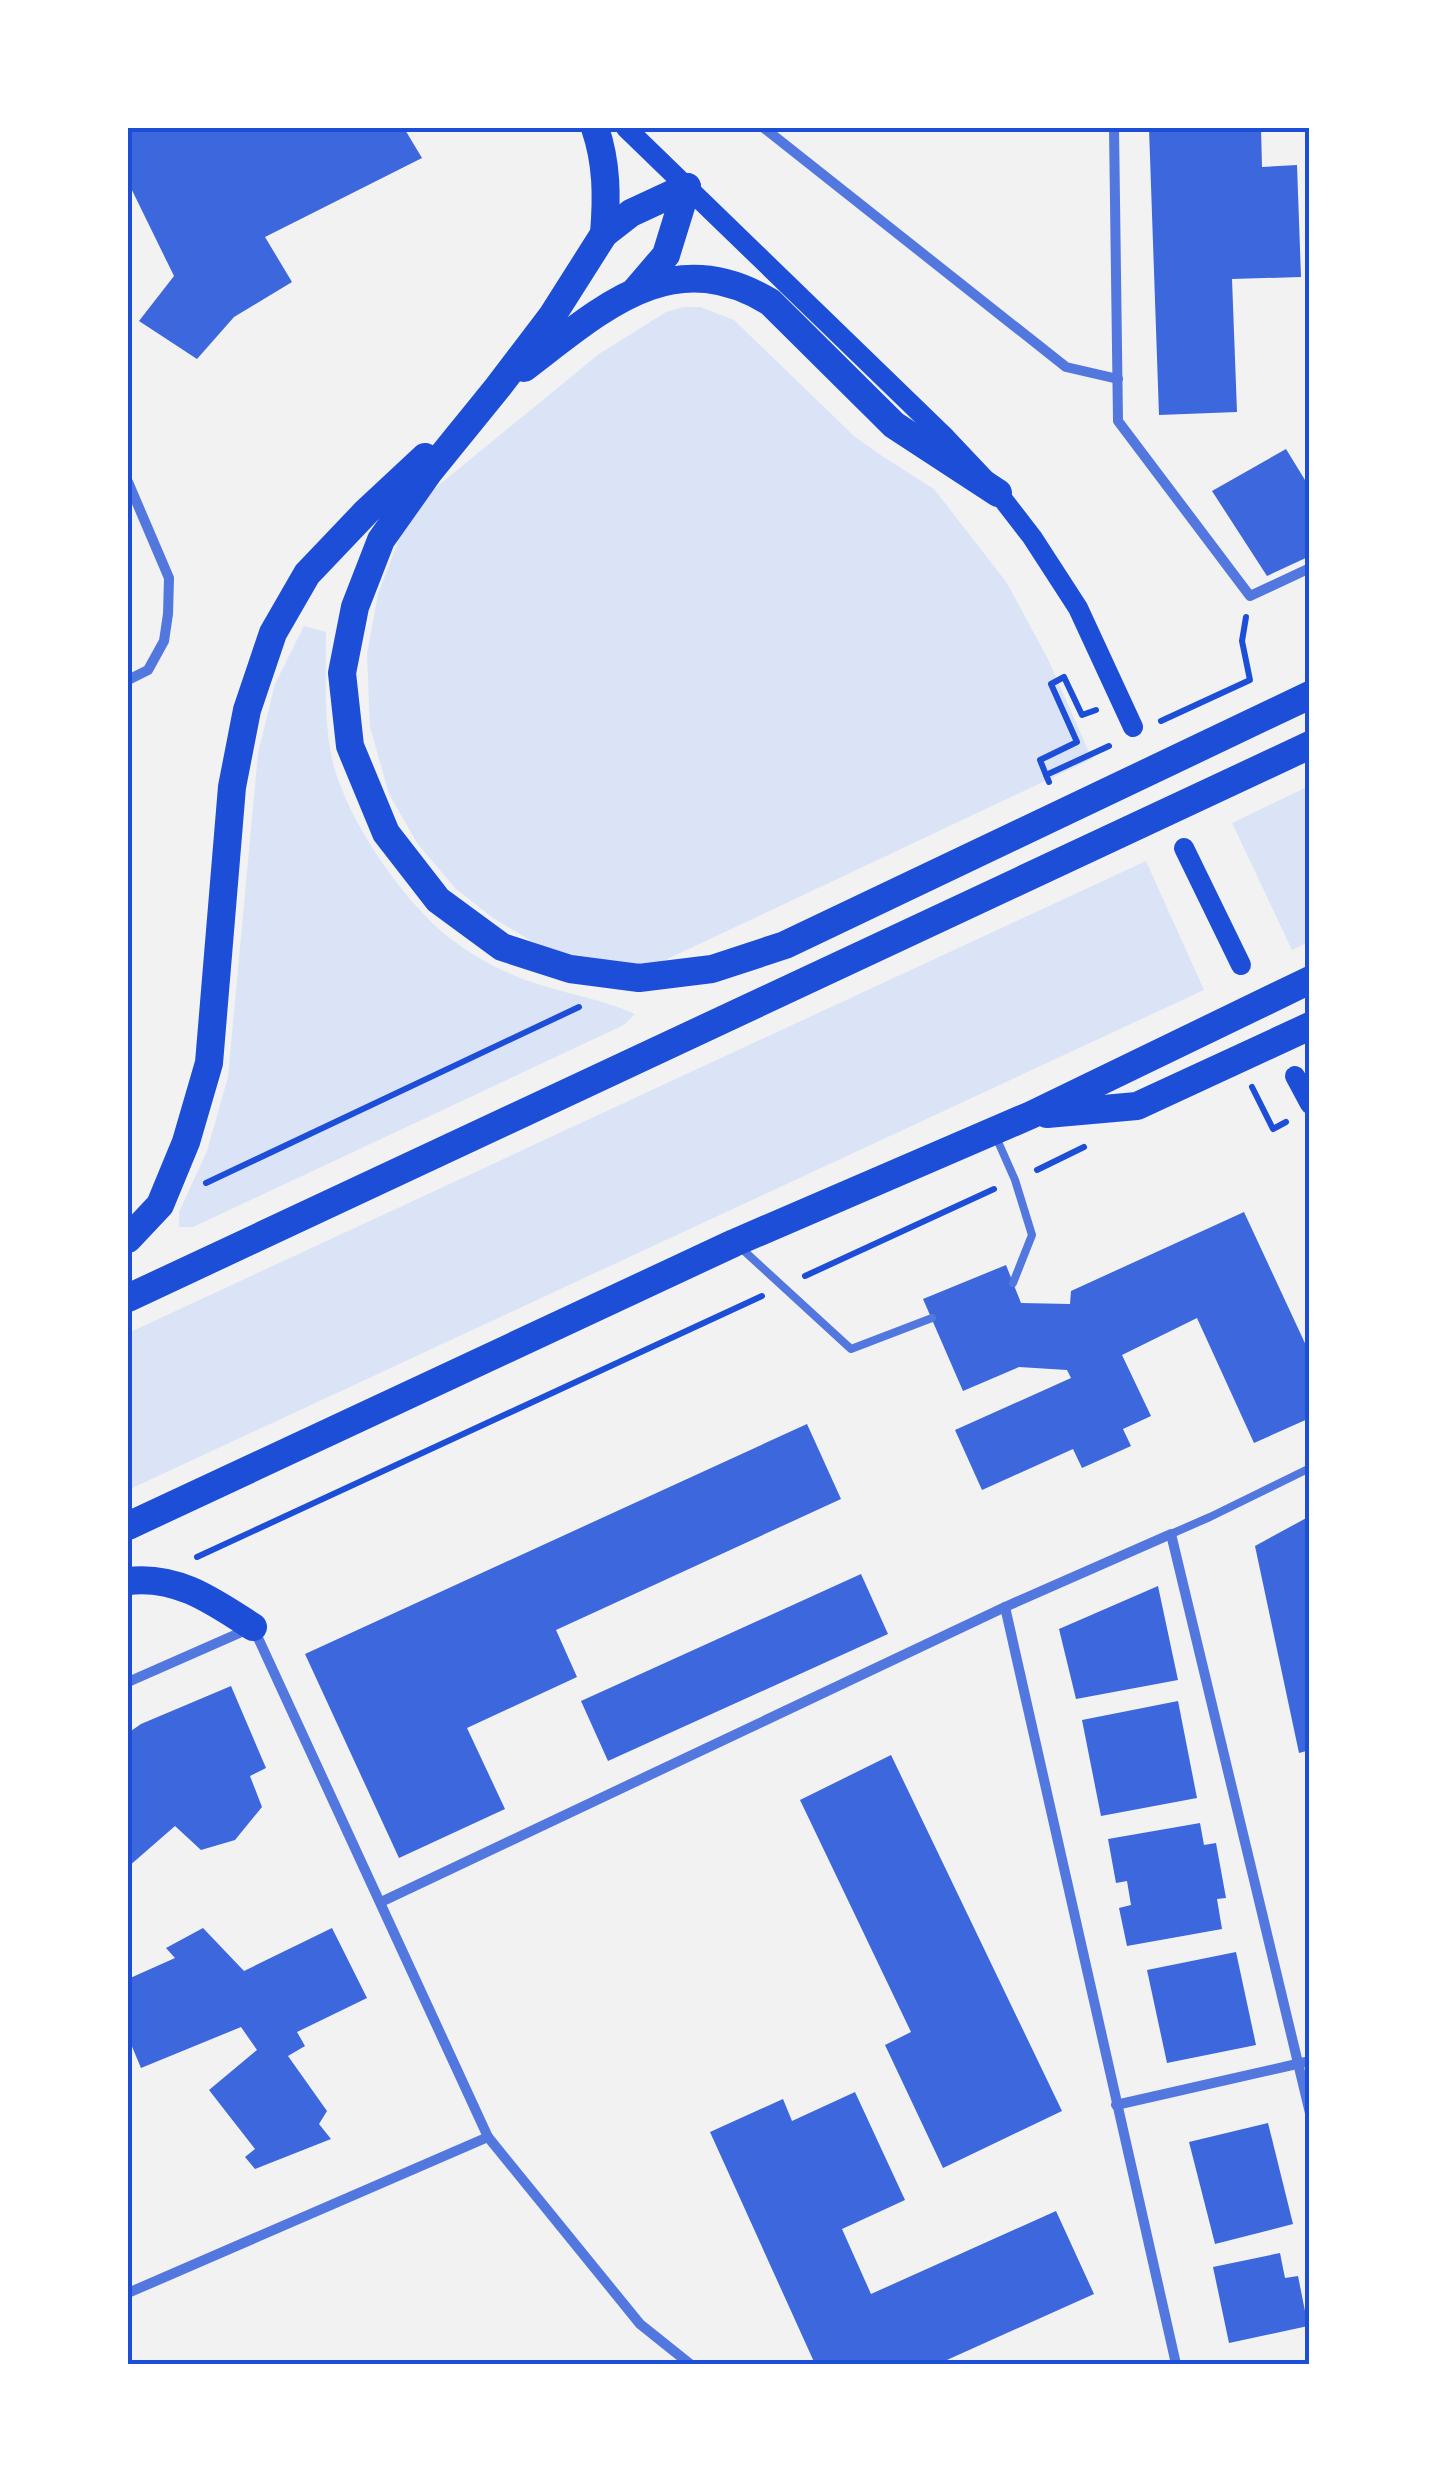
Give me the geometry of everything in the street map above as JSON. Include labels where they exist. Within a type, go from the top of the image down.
[{"type":"highway","points":[[595,128],[608,190],[604,234]]},
{"type":"highway","points":[[687,187],[631,213],[604,234],[552,316],[429,472],[381,540],[355,607],[342,673],[350,746],[386,833],[438,900],[502,946],[570,970],[639,978],[712,970],[785,945],[1310,696]]},
{"type":"highway","points":[[635,291],[666,255],[687,187]]},
{"type":"highway","points":[[128,1239],[160,1205],[186,1142],[209,1064],[232,788],[247,710],[272,633],[306,574],[498,388],[635,291],[683,278],[726,281],[770,302],[894,425],[998,493]]},
{"type":"highway","points":[[128,1298],[1310,745]]},
{"type":"highway","points":[[128,1526],[734,1243],[1031,1115],[1310,980]]},
{"type":"highway","points":[[1031,1115],[1137,1106],[1310,1026]]},
{"type":"highway","points":[[138,1580],[200,1593],[253,1627]]},
{"type":"main road","points":[[626,128],[998,493],[1078,608],[1140,727]]},
{"type":"main road","points":[[1184,848],[1242,965]]},
{"type":"main road","points":[[1296,1076],[1310,1104]]},
{"type":"street","points":[[764,128],[1066,368],[1118,379]]},
{"type":"street","points":[[1114,128],[1118,422],[1250,596],[1310,568]]},
{"type":"street","points":[[128,482],[169,578],[164,642],[148,670],[128,680]]},
{"type":"street","points":[[382,1902],[1005,1607],[1172,1534],[1304,2063],[1310,2114]]},
{"type":"street","points":[[1005,1607],[1176,2364]]},
{"type":"street","points":[[128,1682],[253,1627],[488,2137],[640,2324],[690,2364]]},
{"type":"street","points":[[1116,2105],[1304,2063]]},
{"type":"street","points":[[128,2292],[488,2137]]},
{"type":"lane","points":[[994,1131],[1032,1235],[1013,1283]]},
{"type":"lane","points":[[734,1243],[850,1348],[932,1318]]},
{"type":"lane","points":[[1172,1534],[1310,1468]]},
{"type":"path","points":[[1140,727],[1250,680],[1242,641],[1250,596]]},
{"type":"path","points":[[1051,684],[1077,742],[1040,760],[1051,787]]},
{"type":"path","points":[[1046,775],[1114,743]]},
{"type":"path","points":[[1238,1094],[1252,1087],[1273,1129]]},
{"type":"path","points":[[138,1580],[1084,1148]]},
{"type":"shaded area","points":[[700,307],[734,320],[854,436],[934,489],[1007,583],[1048,659],[1092,759],[659,963],[588,960],[538,945],[493,918],[456,889],[417,843],[389,794],[370,727],[367,654],[378,594],[399,539],[429,493],[599,354],[666,312]]},
{"type":"shaded area","points":[[304,626],[326,632],[328,734],[346,799],[359,826],[413,902],[451,939],[496,967],[635,1014],[624,1025],[193,1227],[179,1227],[179,1212],[207,1151],[228,1077],[258,753],[275,684]]},
{"type":"shaded area","points":[[1309,786],[1309,942],[1292,950],[1232,823]]},
{"type":"shaded area","points":[[1146,861],[1204,990],[128,1490],[128,1333]]},
{"type":"building","points":[[128,128],[404,128],[422,158],[265,237],[292,282],[234,317],[197,359],[139,321],[174,276],[128,182]]},
{"type":"building","points":[[1149,128],[1261,128],[1262,167],[1297,165],[1301,277],[1232,279],[1237,412],[1159,415]]},
{"type":"building","points":[[1286,449],[1305,480],[1310,477],[1310,556],[1267,576],[1212,491]]},
{"type":"building","points":[[1244,1212],[1310,1354],[1310,1418],[1254,1443],[1197,1318],[1122,1355],[1151,1416],[1123,1429],[1131,1446],[1082,1468],[1073,1449],[982,1490],[955,1430],[1071,1378],[1067,1370],[1019,1367],[963,1391],[923,1299],[1006,1265],[1021,1303],[1070,1304],[1071,1291]]},
{"type":"building","points":[[807,1424],[841,1499],[556,1630],[577,1677],[467,1728],[505,1809],[399,1858],[305,1654]]},
{"type":"building","points":[[1310,1516],[1310,1750],[1299,1753],[1255,1546]]},
{"type":"building","points":[[861,1574],[888,1634],[608,1761],[581,1701]]},
{"type":"building","points":[[1158,1586],[1178,1680],[1076,1699],[1059,1629]]},
{"type":"building","points":[[231,1686],[266,1768],[250,1776],[262,1807],[235,1840],[201,1850],[175,1826],[128,1867],[128,1733]]},
{"type":"building","points":[[1178,1701],[1197,1798],[1101,1816],[1082,1720]]},
{"type":"building","points":[[891,1755],[1062,2111],[943,2168],[885,2045],[911,2032],[800,1800]]},
{"type":"building","points":[[1200,1823],[1204,1845],[1216,1843],[1226,1898],[1217,1899],[1222,1929],[1127,1946],[1119,1908],[1131,1905],[1127,1881],[1116,1883],[1108,1839]]},
{"type":"building","points":[[203,1928],[244,1971],[332,1928],[367,1998],[297,2032],[305,2046],[288,2056],[327,2111],[319,2124],[331,2139],[255,2169],[245,2157],[255,2149],[209,2090],[257,2050],[241,2027],[141,2068],[128,2037],[128,1979],[175,1958],[166,1948]]},
{"type":"building","points":[[1236,1952],[1256,2045],[1167,2063],[1147,1970]]},
{"type":"building","points":[[855,2092],[905,2200],[842,2229],[871,2294],[1056,2211],[1094,2294],[938,2364],[815,2364],[710,2132],[783,2099],[792,2121]]},
{"type":"building","points":[[1268,2123],[1293,2224],[1215,2244],[1189,2142]]},
{"type":"building","points":[[1280,2253],[1285,2278],[1298,2276],[1308,2326],[1229,2343],[1213,2267]]}]
